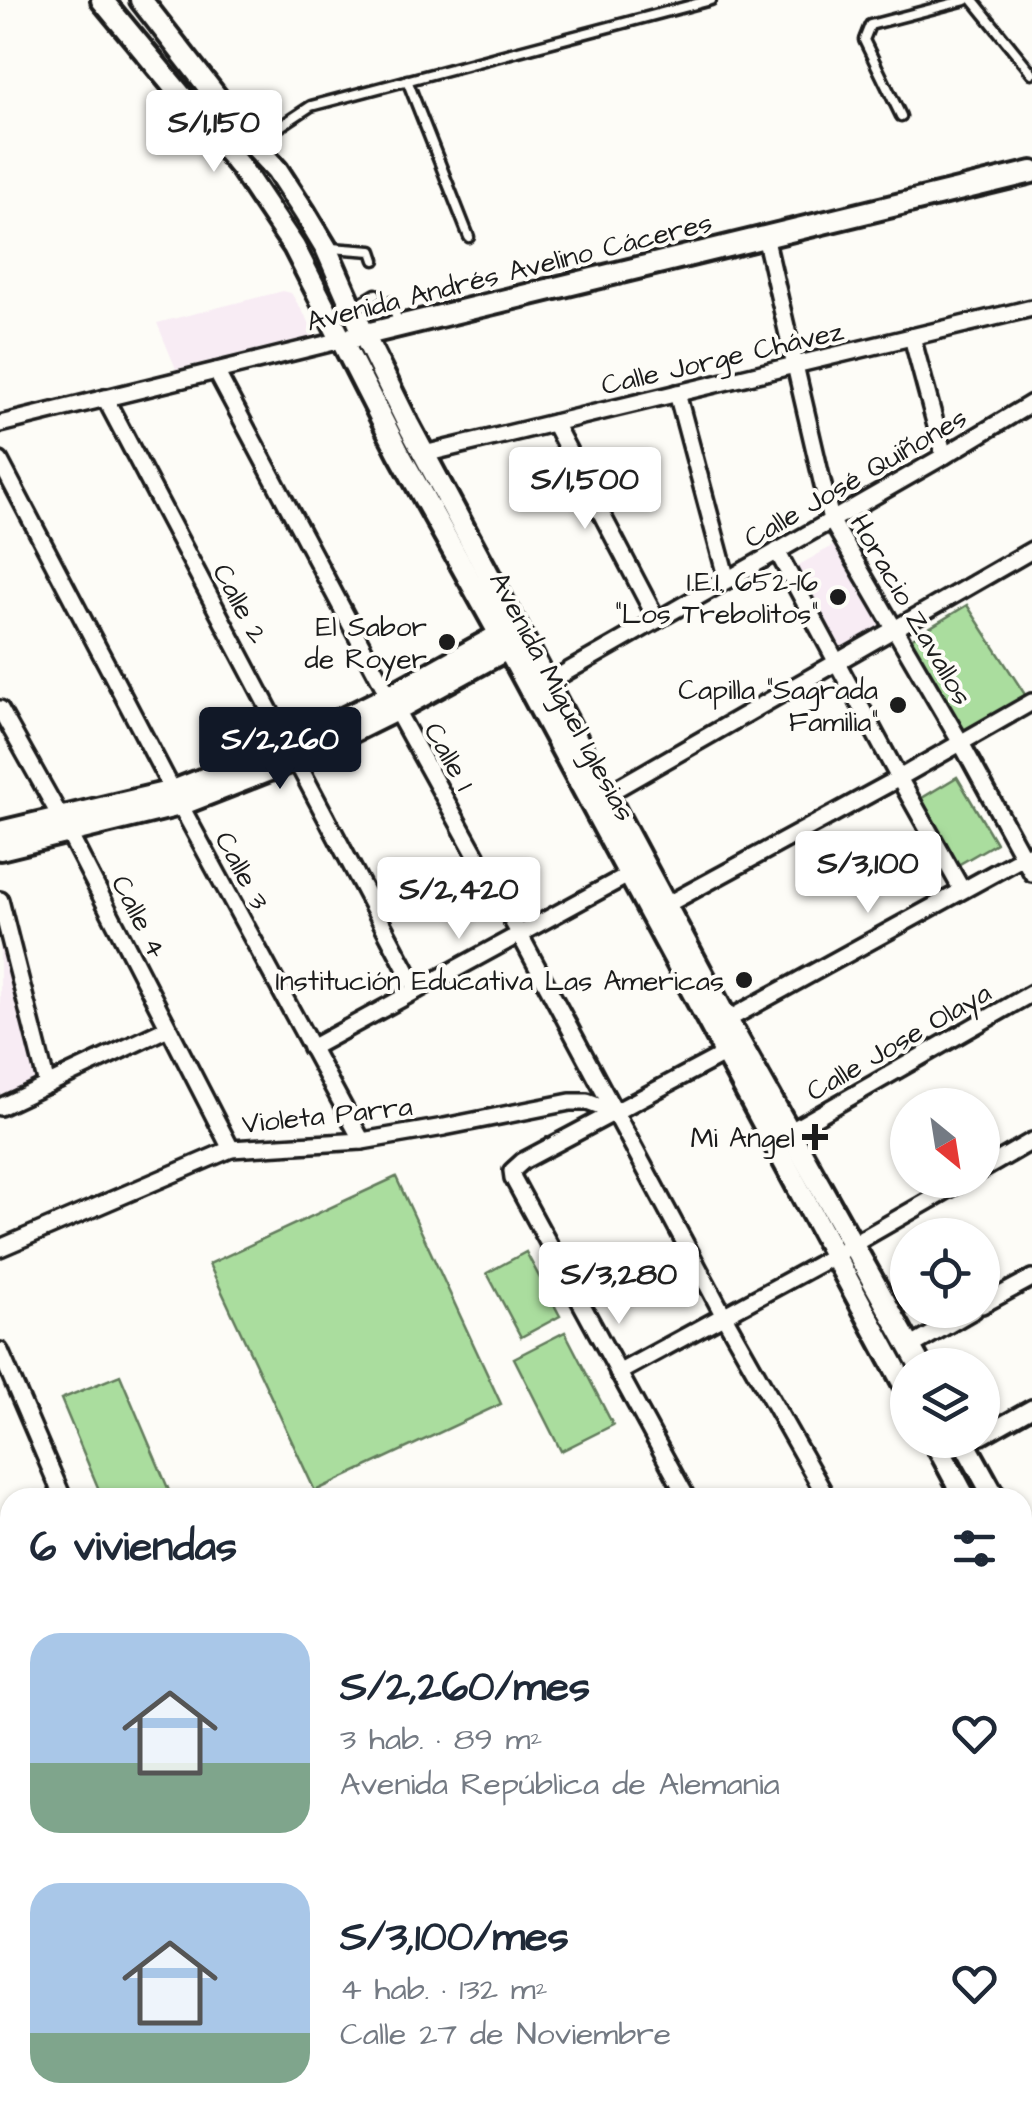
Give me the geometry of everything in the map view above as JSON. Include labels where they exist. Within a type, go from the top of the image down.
[{"type":"main road","name":"Avenida Miguel Iglesias","points":[[102,0],[241,168],[302,262],[400,452],[512,637],[547,683],[727,1020],[911,1348]]},
{"type":"main road","name":"Avenida Miguel Iglesias","points":[[141,0],[253,144],[278,170],[326,248],[364,334],[628,875],[890,1359]]},
{"type":"main road","name":"Avenida Andrés Avelino Cáceres","points":[[342,340],[1032,172]]},
{"type":"main road","points":[[302,262],[326,248]]},
{"type":"main road","points":[[0,848],[65,826],[177,798],[292,753],[512,637]]},
{"type":"main road","points":[[0,832],[65,826]]},
{"type":"main road","points":[[944,1458],[960,1488]]},
{"type":"main road","points":[[979,1458],[991,1488]]},
{"type":"street","name":"Horacio Zavallos","points":[[765,236],[831,520],[1028,855],[1032,873]]},
{"type":"street","name":"Calle Jorge Chávez","points":[[424,454],[1032,308]]},
{"type":"street","points":[[912,337],[944,456]]},
{"type":"street","name":"Avenida Andrés Avelino Cáceres","points":[[0,424],[342,340]]},
{"type":"street","name":"Calle 1","points":[[216,371],[724,1316],[821,1488]]},
{"type":"street","points":[[678,393],[727,580]]},
{"type":"street","name":"Calle 2","points":[[105,398],[417,990]]},
{"type":"street","name":"Calle José Quiñones","points":[[547,683],[1032,403]]},
{"type":"street","points":[[554,422],[657,620]]},
{"type":"street","name":"Calle 3","points":[[0,462],[362,1140]]},
{"type":"street","points":[[607,794],[1032,550]]},
{"type":"street","points":[[778,551],[962,890]]},
{"type":"street","points":[[666,905],[1032,702]]},
{"type":"street","name":"Calle 4","points":[[0,708],[232,1148]]},
{"type":"street","points":[[727,1020],[1028,855]]},
{"type":"street","points":[[311,1048],[628,875]]},
{"type":"street","points":[[0,900],[47,1085]]},
{"type":"street","name":"Calle Jose Olaya","points":[[789,1132],[1032,993]]},
{"type":"street","points":[[0,1107],[168,1028]]},
{"type":"street","points":[[681,1488],[512,1171],[726,1053]]},
{"type":"street","name":"Violeta Parra","points":[[0,1248],[232,1148],[362,1140],[570,1102],[587,1102],[614,1112]]},
{"type":"street","points":[[1000,1160],[1032,1141]]},
{"type":"street","points":[[618,1373],[934,1198]]},
{"type":"street","points":[[1000,1296],[1032,1278]]},
{"type":"street","points":[[925,1348],[951,1328]]},
{"type":"street","points":[[0,1352],[59,1488]]},
{"type":"street","points":[[1000,1425],[1032,1408]]},
{"type":"lane","points":[[253,144],[311,106],[710,0]]},
{"type":"lane","points":[[901,116],[864,40],[870,25],[969,0],[1032,73]]},
{"type":"lane","points":[[408,80],[469,237]]},
{"type":"lane","points":[[326,248],[372,251],[376,260]]},
{"type":"lane","points":[[352,308],[376,294]]},
{"type":"lane","points":[[391,301],[399,325]]},
{"type":"shaded area","points":[[283,291],[291,293],[317,335],[176,369],[157,323]]},
{"type":"shaded area","name":"I.E.I. 652-16 \"Los Trebolitos\"","points":[[836,544],[883,624],[840,649],[792,569]]},
{"type":"shaded area","points":[[0,935],[37,1080],[0,1098]]},
{"type":"green space","points":[[967,605],[1026,696],[962,733],[906,642]]},
{"type":"green space","points":[[957,777],[996,843],[956,866],[917,801]]},
{"type":"green space","points":[[396,1177],[501,1404],[321,1488],[314,1488],[209,1264]]},
{"type":"green space","points":[[526,1252],[560,1316],[521,1337],[487,1273]]},
{"type":"green space","points":[[565,1332],[613,1425],[561,1451],[514,1358]]},
{"type":"green space","points":[[120,1375],[168,1488],[98,1488],[61,1399]]},
{"type":"place","name":"I.E.I. 652-16 \"Los Trebolitos\"","points":[[838,597]]},
{"type":"place","name":"El Sabor de Royer","points":[[447,642]]},
{"type":"place","name":"Capilla \"Sagrada Familia\"","points":[[898,705]]},
{"type":"place","name":"Institución Educativa Las Americas","points":[[744,980]]},
{"type":"place","name":"Mi Angel","points":[[815,1137]]}]
